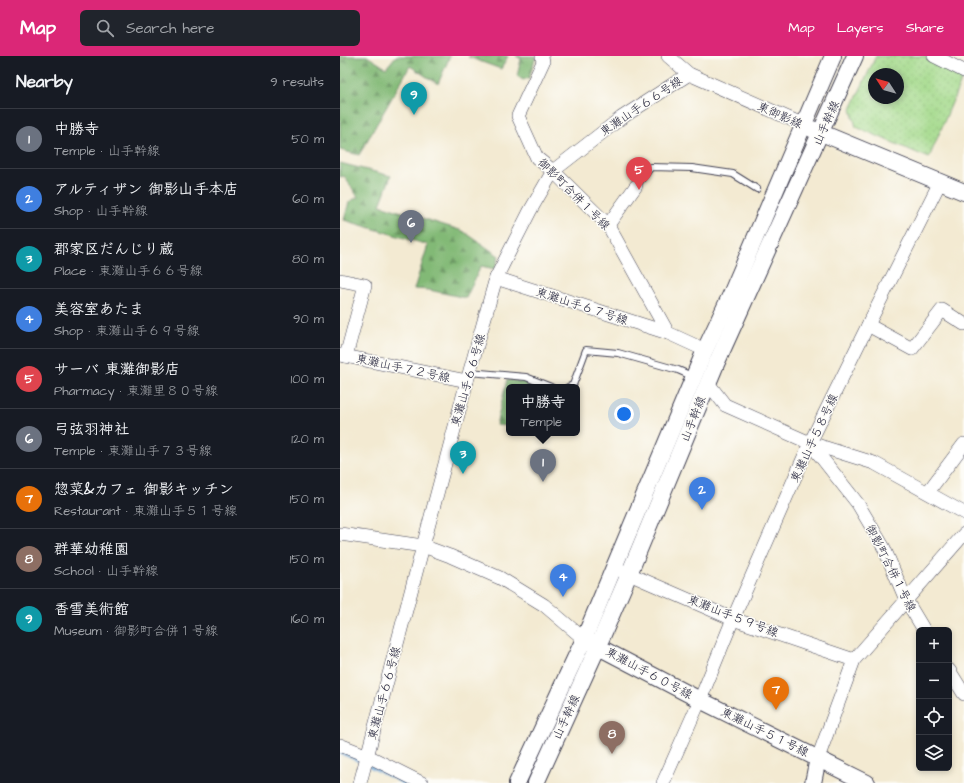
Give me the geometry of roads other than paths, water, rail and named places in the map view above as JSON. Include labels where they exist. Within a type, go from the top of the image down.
[{"type":"street","name":"御影町合併１号線","points":[[542,56],[543,62],[518,116],[537,158],[553,171],[608,225],[668,333]]},
{"type":"street","name":"東御影線","points":[[668,56],[689,74],[821,133],[964,192]]},
{"type":"street","name":"山手幹線","points":[[701,380],[705,350],[732,292],[833,56]]},
{"type":"street","name":"山手幹線","points":[[536,783],[591,643],[701,380],[821,133],[855,56]]},
{"type":"street","points":[[934,56],[964,71]]},
{"type":"street","name":"東灘山手６６号線","points":[[360,783],[468,377],[496,278],[530,211],[553,171],[621,118],[689,74]]},
{"type":"street","name":"東灘山手５８号線","points":[[700,700],[733,619],[810,443],[940,182]]},
{"type":"street","points":[[608,225],[636,186]]},
{"type":"street","name":"東灘山手６７号線","points":[[496,278],[668,333]]},
{"type":"street","points":[[340,280],[365,285],[343,356]]},
{"type":"street","points":[[868,325],[912,349],[942,310],[964,324]]},
{"type":"street","points":[[668,333],[705,350]]},
{"type":"street","name":"東灘山手７２号線","points":[[343,356],[468,377]]},
{"type":"street","name":"御影町合併１号線","points":[[701,380],[724,405],[810,443],[858,504],[884,548],[906,600],[922,627]]},
{"type":"street","points":[[810,443],[874,464],[928,492],[964,513]]},
{"type":"street","points":[[928,492],[964,444]]},
{"type":"street","points":[[340,534],[423,546],[450,556],[500,578],[544,605],[591,643]]},
{"type":"street","name":"東灘山手５１号線","points":[[700,700],[818,758],[854,660],[964,534]]},
{"type":"street","name":"東灘山手５９号線","points":[[622,570],[733,619],[854,660]]},
{"type":"street","name":"山手幹線","points":[[517,783],[591,643]]},
{"type":"street","name":"東灘山手６０号線","points":[[591,643],[700,700]]},
{"type":"street","points":[[952,675],[964,694]]},
{"type":"street","points":[[664,783],[700,700]]},
{"type":"street","points":[[340,745],[368,756],[422,783]]},
{"type":"street","points":[[813,783],[818,758],[867,783]]},
{"type":"lane","points":[[636,186],[651,167],[692,168],[732,174],[757,189]]},
{"type":"lane","points":[[573,384],[586,350],[618,354],[678,370],[701,380]]},
{"type":"lane","points":[[468,377],[526,377],[544,384]]},
{"type":"waterway","points":[[340,752],[359,760]]},
{"type":"waterway","points":[[371,766],[405,783]]},
{"type":"place","name":"香雪美術館","points":[[414,115]]},
{"type":"place","name":"サーバ 東灘御影店","points":[[639,190]]},
{"type":"place","name":"弓弦羽神社","points":[[411,243]]},
{"type":"place","name":"郡家区だんじり蔵","points":[[463,474]]},
{"type":"place","name":"中勝寺","points":[[543,482]]},
{"type":"place","name":"アルティザン 御影山手本店","points":[[702,510]]},
{"type":"place","name":"美容室あたま","points":[[563,597]]},
{"type":"place","name":"惣菜&カフェ 御影キッチン","points":[[776,710]]},
{"type":"place","name":"群華幼稚園","points":[[612,754]]}]
